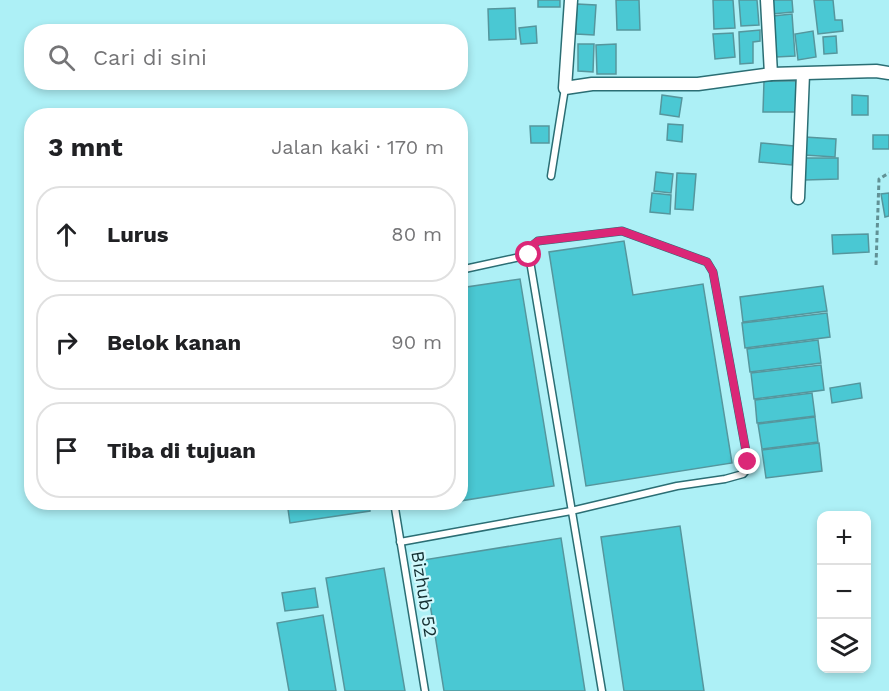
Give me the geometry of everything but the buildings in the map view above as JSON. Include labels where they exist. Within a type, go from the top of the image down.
[{"type":"street","points":[[571,0],[566,88],[592,84],[698,84],[771,74],[876,71],[889,73]]},
{"type":"street","points":[[767,0],[771,74]]},
{"type":"street","points":[[798,198],[803,74]]},
{"type":"lane","points":[[551,176],[566,88]]},
{"type":"lane","points":[[400,542],[571,511],[677,486],[743,474],[748,468],[748,462],[713,272],[707,262],[622,231],[538,241],[531,246],[529,255],[571,511],[602,691]]},
{"type":"lane","points":[[468,268],[529,255]]},
{"type":"lane","name":"Bizhub 52","points":[[395,510],[425,691]]},
{"type":"path","points":[[876,265],[879,178],[889,173]]},
{"type":"route","points":[[529,255],[531,246],[538,241],[622,231],[707,262],[713,272],[748,462]]}]
